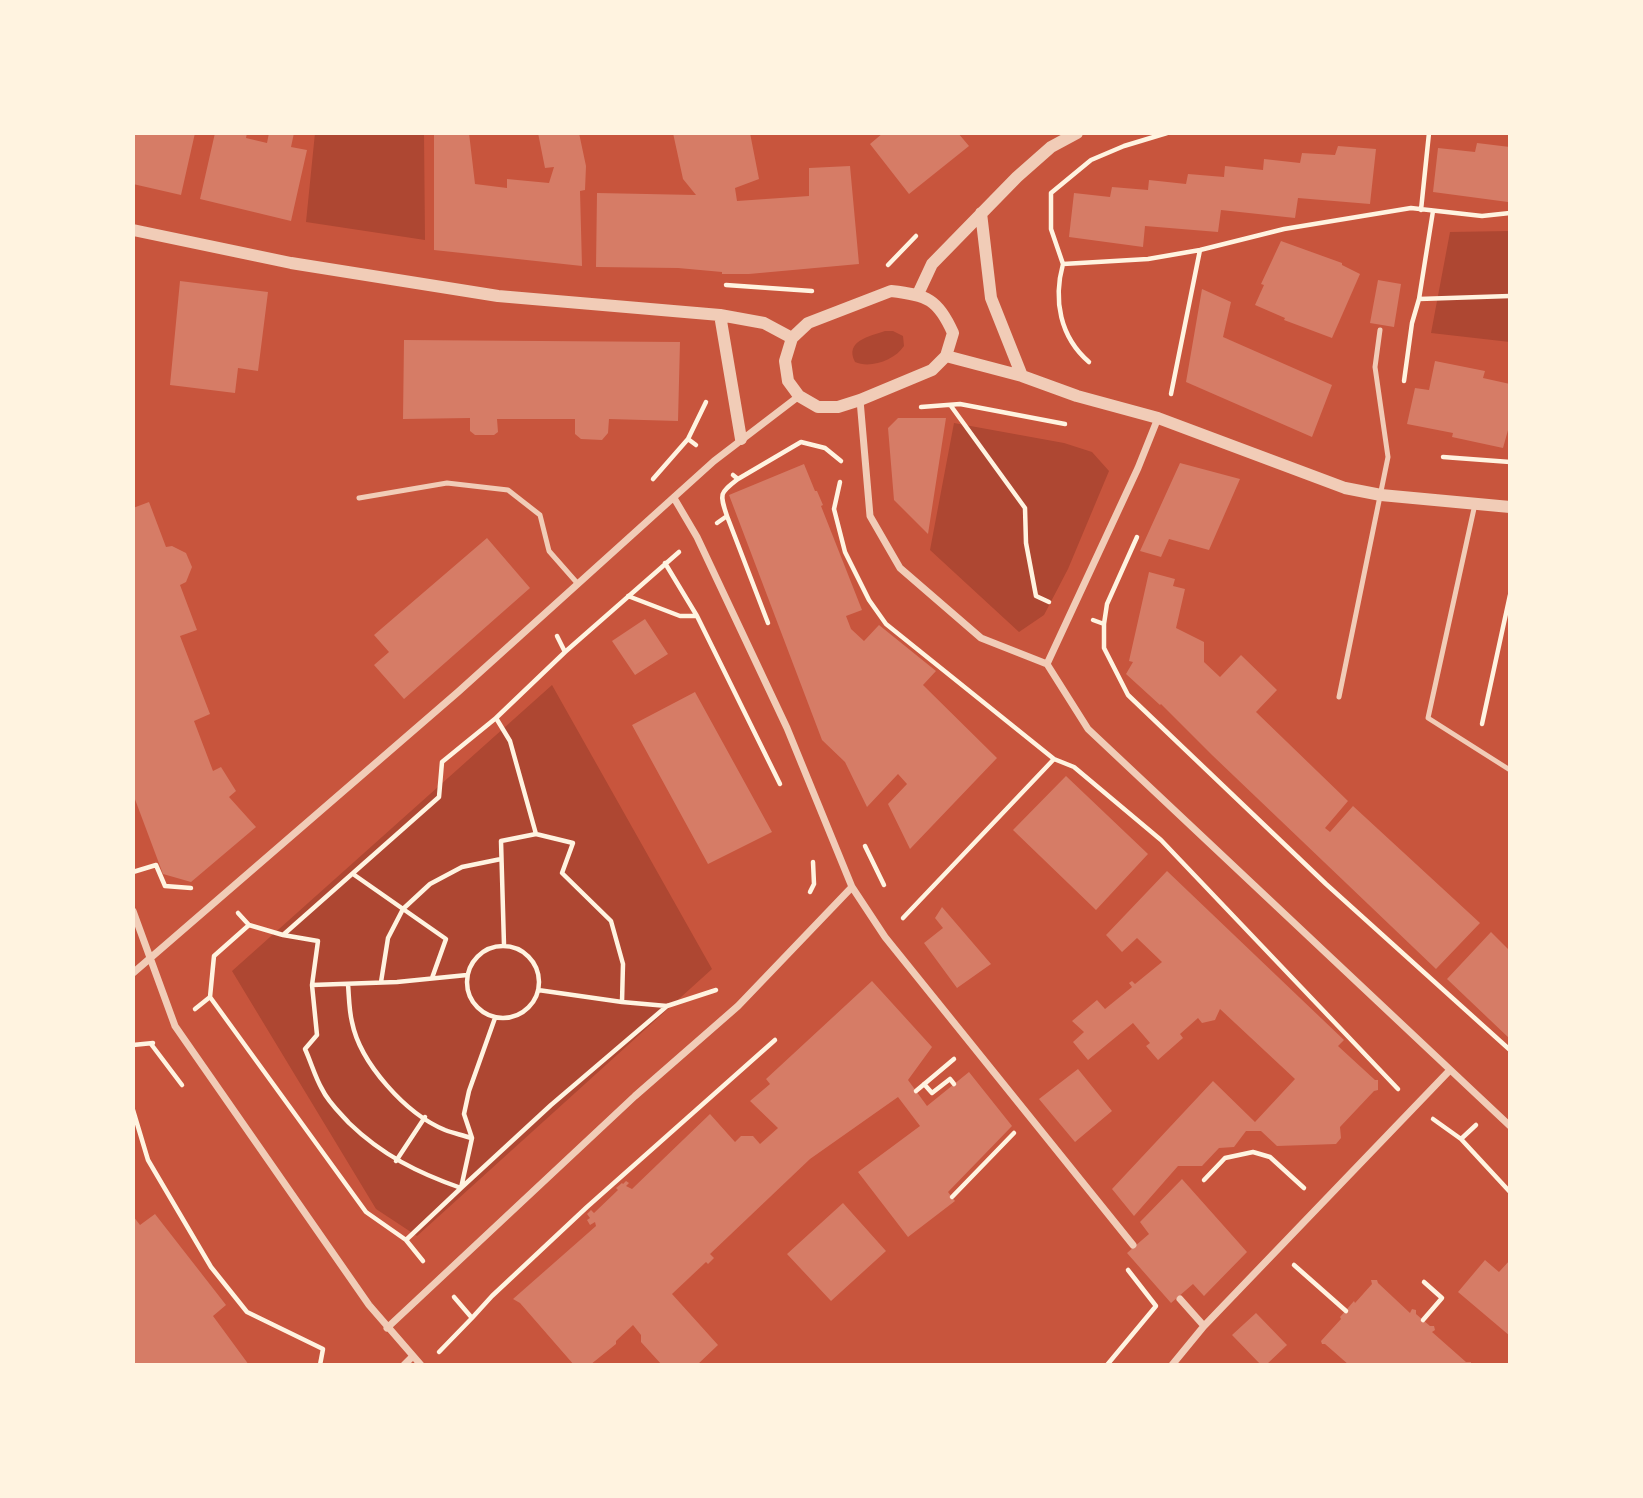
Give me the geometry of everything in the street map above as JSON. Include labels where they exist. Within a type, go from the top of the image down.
[{"type":"street","points":[[918,294],[932,264],[981,213],[1051,147],[1077,133]]},
{"type":"street","points":[[981,213],[991,298],[1022,376]]},
{"type":"street","points":[[133,230],[291,263],[499,296],[720,315],[764,323],[792,338]]},
{"type":"street","points":[[891,291],[918,294],[942,309],[953,333],[946,356],[932,370],[838,407],[818,407],[799,396],[789,381],[785,361],[792,338],[808,323],[891,291]]},
{"type":"street","points":[[720,315],[741,439]]},
{"type":"street","points":[[946,356],[1022,376],[1077,396],[1158,418],[1345,488],[1381,495],[1510,507]]},
{"type":"street","points":[[133,973],[458,692],[715,461],[799,396]]},
{"type":"street","points":[[860,400],[870,516],[900,568],[981,638],[1047,664],[1088,729],[1510,1126]]},
{"type":"street","points":[[1047,664],[1138,468],[1158,418]]},
{"type":"street","points":[[674,498],[697,537],[787,728],[852,887],[885,937],[1133,1245]]},
{"type":"street","points":[[387,1328],[635,1096],[738,1006],[852,887]]},
{"type":"street","points":[[133,911],[175,1026],[369,1305],[421,1365]]},
{"type":"street","points":[[1172,1365],[1204,1326],[1450,1070]]},
{"type":"street","points":[[1180,1299],[1204,1326]]},
{"type":"street","points":[[404,1365],[412,1357]]},
{"type":"lane","points":[[1339,697],[1388,457],[1375,366],[1380,330]]},
{"type":"lane","points":[[359,498],[447,483],[508,490],[540,514],[548,551],[578,584]]},
{"type":"lane","points":[[1475,504],[1428,718],[1510,770]]},
{"type":"path","points":[[1089,362],[1077,352],[1061,322],[1058,284],[1063,264],[1051,229],[1051,194],[1091,160],[1124,146],[1167,133]]},
{"type":"path","points":[[1421,210],[1429,133]]},
{"type":"path","points":[[1063,264],[1148,259],[1200,250],[1284,229],[1411,208],[1482,216],[1510,213]]},
{"type":"path","points":[[1402,393],[1433,211]]},
{"type":"path","points":[[881,274],[920,233]]},
{"type":"path","points":[[1171,397],[1200,250]]},
{"type":"path","points":[[714,285],[826,292]]},
{"type":"path","points":[[1419,299],[1510,296]]},
{"type":"path","points":[[707,397],[688,439],[738,479],[801,442],[825,448],[845,464]]},
{"type":"path","points":[[950,405],[1025,508],[1026,543],[1036,596],[1104,624]]},
{"type":"path","points":[[911,407],[972,406],[1067,424]]},
{"type":"path","points":[[1443,457],[1510,462]]},
{"type":"path","points":[[845,464],[864,459]]},
{"type":"path","points":[[845,464],[834,509],[845,552],[869,600],[886,624],[1054,759],[1074,767],[1161,840],[1416,1107],[1461,1139],[1510,1192]]},
{"type":"path","points":[[1138,534],[1107,604],[1104,624],[1104,648],[1128,695],[1326,884],[1510,1050]]},
{"type":"path","points":[[665,563],[696,615],[782,789]]},
{"type":"path","points":[[1481,728],[1508,616],[1510,594]]},
{"type":"path","points":[[628,596],[680,616],[696,615]]},
{"type":"path","points":[[283,935],[439,797],[442,762],[496,718],[565,652]]},
{"type":"path","points":[[496,718],[510,741],[536,834]]},
{"type":"path","points":[[898,923],[1054,759]]},
{"type":"path","points":[[504,945],[501,841],[536,834],[573,843],[562,873],[611,920],[623,964],[622,1002]]},
{"type":"path","points":[[808,896],[814,884],[813,858]]},
{"type":"path","points":[[381,982],[388,937],[403,909],[430,884],[462,867],[501,859]]},
{"type":"path","points":[[133,872],[156,865],[165,886],[191,888],[198,883]]},
{"type":"path","points":[[353,874],[446,939],[432,978]]},
{"type":"path","points":[[461,1188],[397,1161],[369,1142],[322,1091],[305,1049],[317,1035],[312,985],[318,941],[249,925],[214,956],[210,997],[366,1212],[406,1240],[551,1105],[667,1006],[720,989]]},
{"type":"path","points":[[504,945],[519,949],[532,959],[539,974],[538,990],[533,1003],[522,1013],[509,1018],[495,1018],[481,1012],[472,1002],[467,989],[467,975],[471,963],[480,953],[491,947],[504,945]]},
{"type":"path","points":[[312,985],[467,975]]},
{"type":"path","points":[[348,984],[352,1023],[366,1059],[387,1087],[443,1129],[472,1138]]},
{"type":"path","points":[[538,990],[667,1006]]},
{"type":"path","points":[[461,1188],[472,1138],[464,1114],[469,1091],[495,1018]]},
{"type":"path","points":[[472,1318],[587,1207],[775,1040]]},
{"type":"path","points":[[916,1091],[957,1056]]},
{"type":"path","points":[[924,1084],[932,1093],[950,1079],[954,1084]]},
{"type":"path","points":[[133,1110],[148,1160],[211,1267],[247,1312],[323,1349],[320,1365]]},
{"type":"path","points":[[397,1161],[425,1117]]},
{"type":"path","points":[[952,1198],[1017,1130]]},
{"type":"path","points":[[1204,1180],[1225,1158],[1253,1152],[1270,1157],[1308,1191]]},
{"type":"path","points":[[1298,1269],[1346,1311]]},
{"type":"path","points":[[1423,1320],[1442,1298],[1424,1282]]},
{"type":"shaded area","points":[[315,133],[424,133],[425,240],[306,222]]},
{"type":"shaded area","points":[[1510,231],[1510,342],[1431,333],[1450,232]]},
{"type":"shaded area","points":[[893,331],[903,336],[904,346],[900,351],[875,364],[855,362],[853,349],[856,344],[866,337]]},
{"type":"shaded area","points":[[954,423],[1064,443],[1092,452],[1109,471],[1068,569],[1044,615],[1019,632],[930,550]]},
{"type":"shaded area","points":[[552,685],[712,969],[417,1236],[376,1209],[232,971]]},
{"type":"building","points":[[133,133],[195,133],[181,195],[133,184]]},
{"type":"building","points":[[215,133],[247,133],[246,138],[267,143],[269,133],[294,133],[291,147],[307,150],[291,221],[200,199]]},
{"type":"building","points":[[434,133],[469,133],[475,184],[507,188],[507,179],[549,183],[554,167],[545,168],[538,133],[579,133],[586,166],[585,190],[580,191],[582,266],[434,250]]},
{"type":"building","points":[[673,133],[750,133],[759,179],[735,188],[737,201],[809,196],[809,168],[850,166],[859,264],[749,274],[722,274],[678,268],[596,267],[597,193],[696,195],[683,179]]},
{"type":"building","points":[[883,133],[958,133],[969,146],[909,194],[870,144]]},
{"type":"building","points":[[1477,143],[1510,147],[1508,202],[1433,192],[1438,148],[1475,152]]},
{"type":"building","points":[[1338,146],[1376,149],[1370,204],[1298,198],[1295,218],[1221,210],[1218,232],[1145,226],[1143,247],[1069,237],[1074,193],[1110,197],[1112,187],[1148,190],[1149,180],[1186,184],[1188,174],[1224,177],[1225,166],[1263,170],[1264,159],[1300,163],[1302,153],[1335,155]]},
{"type":"building","points":[[1281,241],[1342,263],[1360,274],[1332,338],[1284,320],[1285,318],[1255,305],[1264,285],[1261,284]]},
{"type":"building","points":[[1378,280],[1401,284],[1394,327],[1370,323]]},
{"type":"building","points":[[180,281],[268,292],[258,371],[238,368],[235,393],[170,385]]},
{"type":"building","points":[[1202,289],[1231,302],[1223,337],[1332,385],[1312,437],[1186,382]]},
{"type":"building","points":[[404,340],[680,342],[678,421],[609,419],[608,433],[602,440],[581,439],[575,434],[575,419],[497,419],[498,432],[494,435],[475,435],[470,431],[470,418],[403,419]]},
{"type":"building","points":[[1435,361],[1485,371],[1483,378],[1510,384],[1510,423],[1503,448],[1452,437],[1453,433],[1407,424],[1415,388],[1429,390]]},
{"type":"building","points":[[898,418],[946,418],[928,534],[894,500],[888,428]]},
{"type":"building","points":[[1180,463],[1240,479],[1209,550],[1169,539],[1161,557],[1140,551]]},
{"type":"building","points":[[804,464],[823,505],[821,506],[862,610],[846,616],[851,629],[864,641],[879,625],[936,671],[923,685],[997,758],[910,849],[888,804],[907,784],[898,774],[867,807],[845,762],[822,740],[729,495]]},
{"type":"building","points":[[149,502],[166,547],[172,546],[186,553],[192,567],[186,582],[180,585],[197,630],[180,636],[210,714],[194,721],[213,771],[221,767],[236,791],[229,797],[256,827],[191,882],[163,874],[133,794],[133,508]]},
{"type":"building","points":[[487,538],[530,588],[404,699],[374,665],[389,652],[374,635]]},
{"type":"building","points":[[1149,572],[1175,579],[1173,586],[1185,589],[1176,628],[1204,642],[1204,662],[1220,677],[1241,655],[1277,690],[1256,712],[1348,801],[1325,828],[1330,832],[1353,806],[1480,923],[1436,969],[1161,704],[1126,674],[1133,662],[1129,661]]},
{"type":"building","points":[[645,619],[668,654],[635,675],[612,641]]},
{"type":"building","points":[[695,692],[772,832],[708,864],[632,725]]},
{"type":"building","points":[[1066,776],[1148,854],[1096,910],[1013,830]]},
{"type":"building","points":[[1167,871],[1344,1040],[1338,1046],[1378,1080],[1378,1090],[1340,1127],[1341,1138],[1336,1144],[1277,1146],[1261,1131],[1246,1131],[1234,1147],[1219,1148],[1202,1166],[1178,1166],[1134,1216],[1112,1189],[1213,1081],[1255,1122],[1295,1079],[1220,1009],[1215,1020],[1202,1023],[1198,1018],[1180,1034],[1183,1038],[1158,1060],[1146,1046],[1150,1043],[1133,1023],[1088,1060],[1073,1042],[1084,1032],[1072,1021],[1097,1000],[1105,1009],[1132,987],[1129,983],[1132,981],[1135,984],[1162,962],[1137,938],[1122,952],[1106,935]]},
{"type":"building","points":[[942,907],[991,964],[957,988],[924,943],[943,928],[935,918]]},
{"type":"building","points":[[1491,932],[1510,951],[1510,1039],[1447,979]]},
{"type":"building","points":[[872,981],[932,1047],[908,1080],[927,1106],[969,1072],[1012,1126],[948,1192],[955,1201],[908,1237],[858,1172],[920,1126],[898,1097],[810,1159],[710,1254],[714,1258],[708,1264],[706,1262],[672,1294],[718,1345],[697,1365],[662,1365],[641,1342],[641,1335],[633,1325],[616,1344],[590,1365],[574,1365],[520,1303],[513,1299],[596,1226],[595,1222],[590,1225],[587,1220],[590,1218],[587,1214],[591,1210],[594,1213],[622,1183],[626,1181],[629,1183],[626,1186],[632,1189],[710,1114],[735,1142],[741,1136],[753,1136],[760,1144],[778,1128],[750,1101],[770,1084],[766,1079]]},
{"type":"building","points":[[1078,1069],[1112,1111],[1075,1142],[1039,1099]]},
{"type":"building","points":[[1182,1179],[1247,1252],[1204,1296],[1193,1284],[1171,1303],[1127,1253],[1149,1234],[1140,1222]]},
{"type":"building","points":[[843,1203],[886,1251],[831,1301],[787,1254]]},
{"type":"building","points":[[155,1214],[226,1305],[213,1316],[249,1365],[133,1365],[133,1216],[140,1225]]},
{"type":"building","points":[[1485,1260],[1499,1272],[1510,1260],[1510,1336],[1458,1292]]},
{"type":"building","points":[[1371,1280],[1377,1280],[1410,1313],[1412,1309],[1416,1310],[1416,1314],[1430,1326],[1434,1326],[1435,1330],[1432,1332],[1466,1362],[1471,1362],[1471,1365],[1349,1365],[1322,1344],[1321,1341],[1340,1317],[1372,1284]]},
{"type":"building","points":[[1256,1313],[1287,1345],[1266,1365],[1261,1365],[1232,1335]]}]
